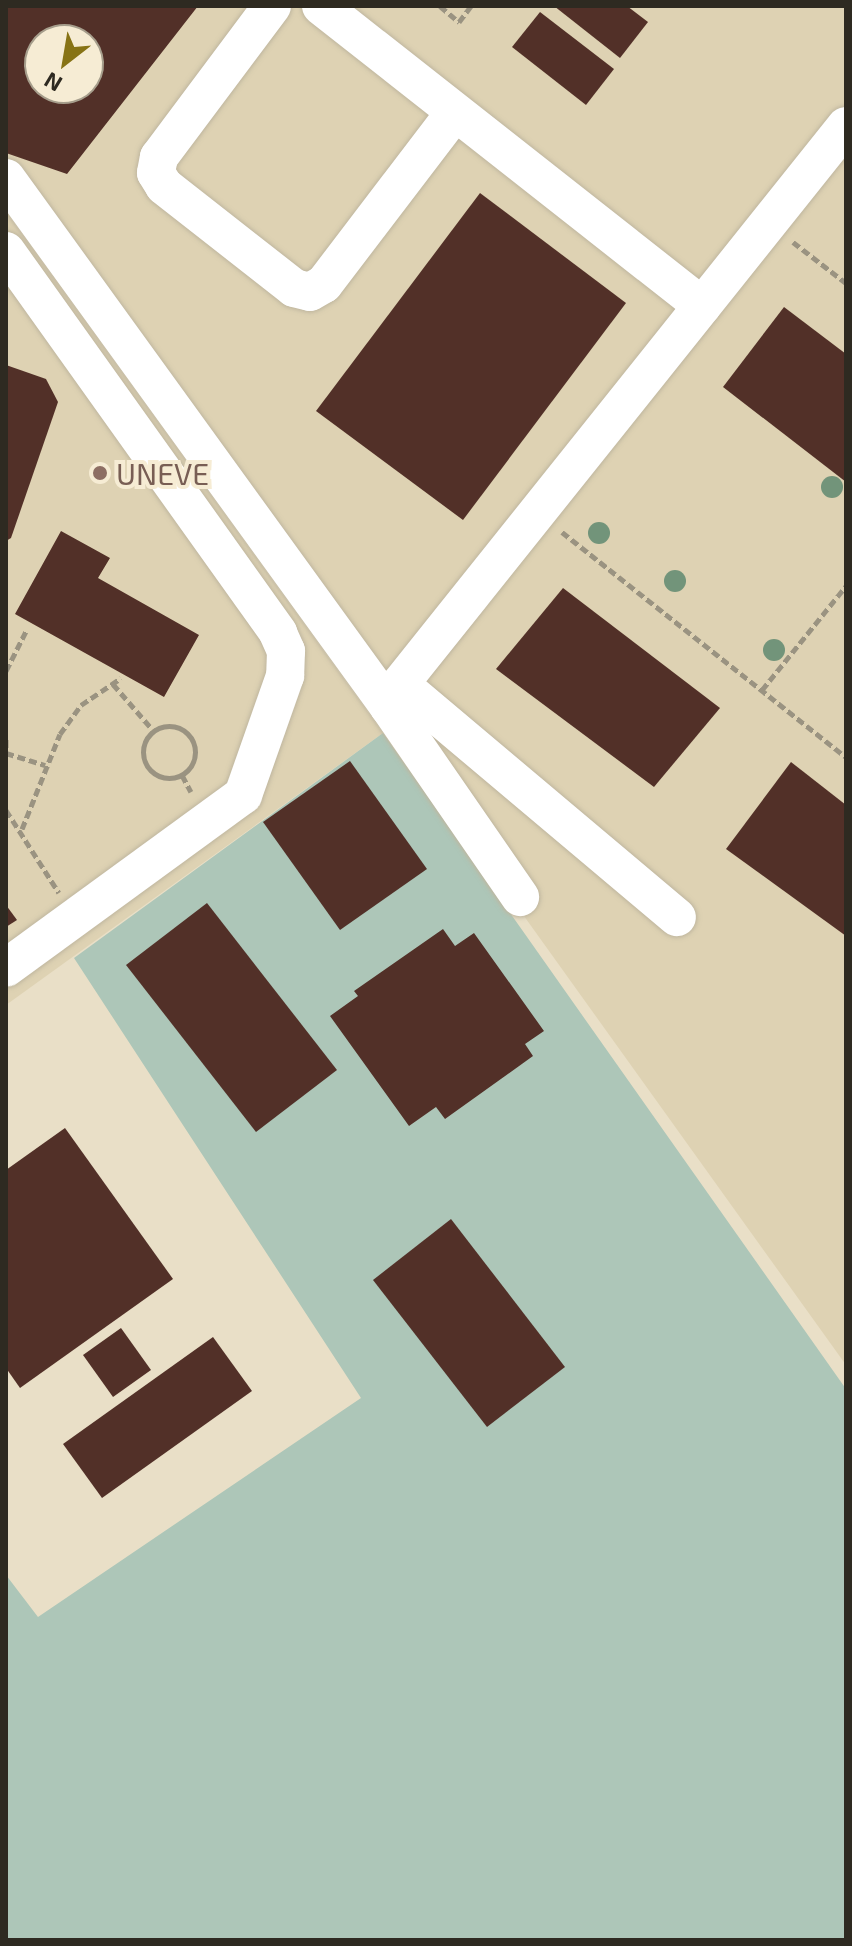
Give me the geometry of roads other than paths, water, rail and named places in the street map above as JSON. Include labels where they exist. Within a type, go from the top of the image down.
[{"type":"lane","points":[[272,6],[159,157],[156,173],[164,186],[294,288],[310,292],[324,284],[455,112]]},
{"type":"lane","points":[[321,6],[702,306]]},
{"type":"lane","points":[[395,696],[537,511],[846,126]]},
{"type":"lane","points":[[6,178],[395,696],[520,897]]},
{"type":"lane","points":[[6,251],[278,633],[286,651],[285,676],[253,778],[243,795],[6,968]]},
{"type":"lane","points":[[395,696],[677,917]]},
{"type":"place","name":"UNEVE","points":[[100,473]]}]
